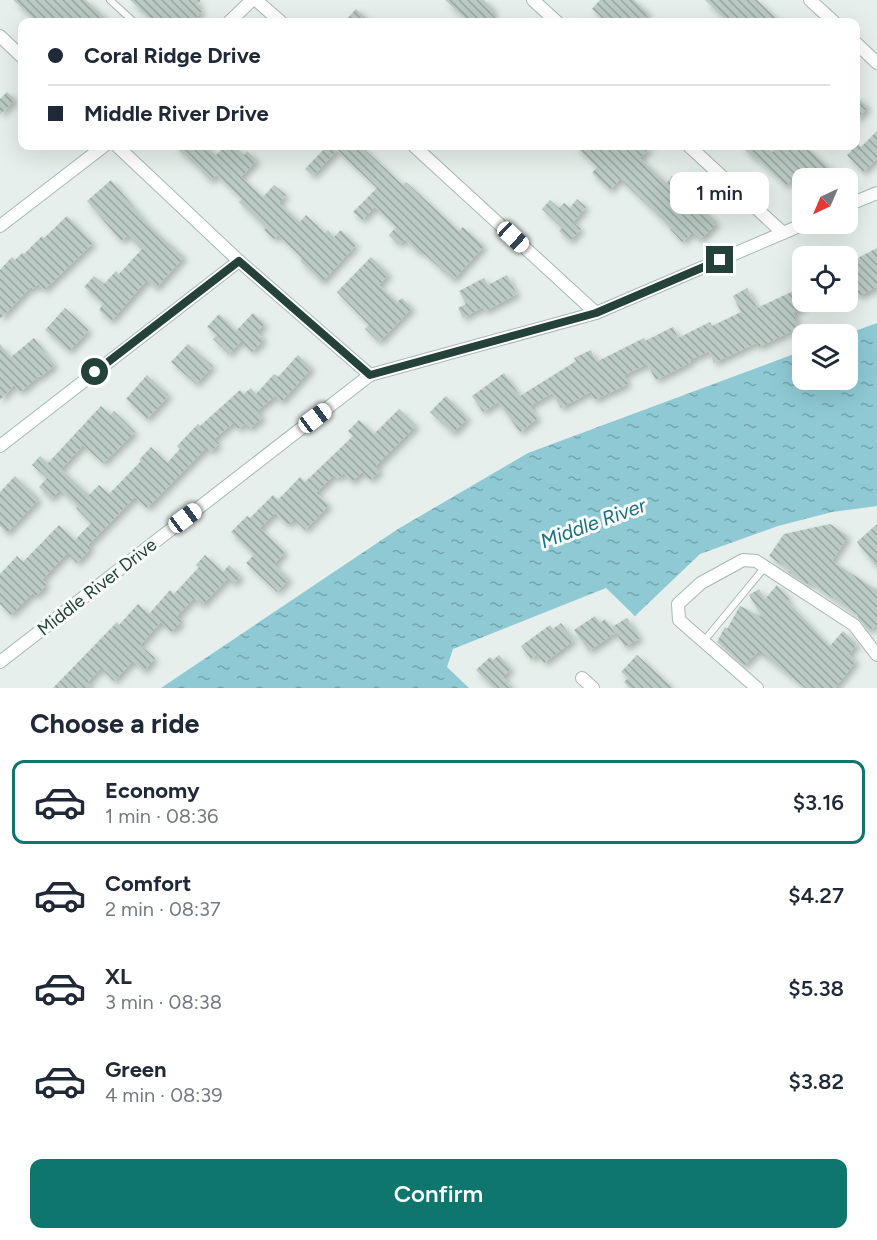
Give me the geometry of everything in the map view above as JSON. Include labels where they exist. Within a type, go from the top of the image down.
[{"type":"street","points":[[234,18],[254,0],[275,18]]},
{"type":"street","points":[[533,0],[553,18]]},
{"type":"street","points":[[810,0],[830,18]]},
{"type":"street","points":[[0,36],[18,53]]},
{"type":"street","points":[[860,47],[877,63]]},
{"type":"street","points":[[0,226],[99,150]]},
{"type":"street","points":[[121,150],[239,261],[370,375]]},
{"type":"street","points":[[418,150],[596,313]]},
{"type":"street","points":[[693,150],[783,233]]},
{"type":"street","points":[[858,201],[877,193]]},
{"type":"street","name":"Middle River Drive","points":[[0,662],[370,375],[596,313],[792,229]]},
{"type":"street","points":[[0,446],[239,261]]},
{"type":"street","points":[[757,688],[680,620],[678,604],[701,582],[743,560],[756,561],[855,625],[877,655]]},
{"type":"street","points":[[582,678],[593,688]]},
{"type":"lane","points":[[110,0],[130,18]]},
{"type":"lane","points":[[704,641],[766,567]]},
{"type":"water","name":"Middle River","points":[[877,323],[877,506],[832,512],[778,526],[700,554],[635,616],[606,588],[453,649],[447,667],[469,688],[161,688],[398,529],[528,453],[792,355],[792,390],[858,390],[858,330]]},
{"type":"building","points":[[13,0],[86,0],[106,18],[33,18]]},
{"type":"building","points":[[130,0],[201,0],[196,6],[202,11],[196,18],[150,18]]},
{"type":"building","points":[[445,0],[484,0],[494,10],[491,13],[496,18],[465,18]]},
{"type":"building","points":[[600,0],[634,0],[649,14],[645,18],[602,18],[592,9]]},
{"type":"building","points":[[705,0],[757,0],[776,18],[724,18]]},
{"type":"building","points":[[356,9],[366,18],[348,18]]},
{"type":"building","points":[[7,92],[15,99],[0,115],[0,99]]},
{"type":"building","points":[[860,100],[868,107],[860,116]]},
{"type":"building","points":[[877,131],[877,159],[863,172],[847,155],[852,150],[860,150]]},
{"type":"building","points":[[178,150],[210,150],[216,155],[221,150],[238,150],[244,155],[247,151],[257,160],[241,177],[263,197],[274,185],[286,195],[279,203],[300,222],[306,215],[325,233],[328,230],[334,237],[341,230],[356,245],[322,282],[300,261],[302,258],[278,235],[274,239],[264,230],[266,228],[239,202],[242,199],[216,175],[211,181]]},
{"type":"building","points":[[323,150],[337,150],[313,176],[305,169]]},
{"type":"building","points":[[337,150],[365,150],[403,185],[406,182],[459,231],[463,227],[484,246],[453,280],[404,239],[399,245],[389,235],[396,227],[375,207],[362,220],[353,212],[377,188]]},
{"type":"building","points":[[579,150],[647,150],[640,158],[667,183],[672,176],[717,223],[700,240],[692,233],[682,242],[671,228],[620,179],[610,190],[592,173],[597,167]]},
{"type":"building","points":[[745,150],[770,150],[772,152],[774,150],[809,150],[830,168],[792,168],[792,179],[786,186]]},
{"type":"building","points":[[111,180],[149,225],[184,257],[156,288],[147,280],[111,321],[99,310],[103,304],[84,287],[94,276],[104,284],[116,271],[119,274],[142,249],[128,235],[121,241],[87,201]]},
{"type":"building","points":[[577,199],[586,207],[573,222],[581,229],[570,241],[559,231],[562,228],[542,209],[550,200],[559,208],[564,203],[570,208]]},
{"type":"building","points":[[67,216],[93,243],[44,290],[38,284],[33,289],[31,287],[0,319],[0,270],[12,257],[15,260],[42,236],[44,238]]},
{"type":"building","points":[[877,248],[877,287],[859,296],[858,294],[858,258]]},
{"type":"building","points":[[371,257],[389,274],[379,285],[397,302],[402,298],[412,308],[379,342],[365,329],[369,325],[337,292]]},
{"type":"building","points":[[507,275],[517,294],[485,311],[483,307],[463,318],[458,308],[466,304],[459,291],[484,278],[488,285]]},
{"type":"building","points":[[747,288],[757,308],[792,292],[792,312],[795,312],[793,313],[798,324],[792,324],[792,331],[759,347],[756,343],[714,363],[709,351],[656,380],[647,364],[624,375],[628,384],[594,400],[590,392],[561,408],[552,393],[530,406],[538,418],[520,432],[498,402],[483,412],[472,396],[504,373],[520,396],[576,361],[574,358],[591,350],[596,362],[644,338],[645,341],[673,327],[678,338],[710,322],[712,326],[741,312],[733,296]]},
{"type":"building","points":[[65,308],[89,330],[69,351],[45,330]]},
{"type":"building","points":[[253,313],[265,324],[257,332],[264,339],[252,352],[241,341],[229,354],[213,339],[217,335],[207,327],[219,314],[236,331]]},
{"type":"building","points":[[34,338],[55,365],[20,392],[14,385],[0,400],[0,344],[11,357]]},
{"type":"building","points":[[188,344],[213,366],[196,384],[171,362]]},
{"type":"building","points":[[298,355],[312,368],[281,402],[275,396],[257,411],[263,417],[249,429],[245,424],[238,429],[233,423],[214,439],[219,443],[211,452],[207,447],[147,508],[135,497],[88,545],[91,548],[77,563],[67,553],[42,580],[47,584],[36,596],[33,593],[11,615],[0,604],[0,574],[17,556],[23,562],[59,525],[75,540],[91,523],[76,508],[78,506],[60,490],[51,499],[39,487],[47,478],[32,465],[40,456],[48,463],[101,406],[110,415],[114,411],[135,432],[103,463],[83,445],[61,469],[89,495],[99,485],[109,494],[141,461],[139,460],[151,447],[167,463],[180,449],[177,446],[198,424],[200,426],[240,390],[244,394],[251,388],[256,394],[274,374],[278,377]]},
{"type":"building","points":[[147,375],[169,395],[147,419],[126,399]]},
{"type":"building","points":[[446,396],[468,418],[453,433],[430,412]]},
{"type":"building","points":[[399,409],[416,426],[376,466],[380,471],[370,480],[362,472],[352,482],[344,473],[338,479],[334,475],[316,493],[329,505],[305,530],[294,519],[288,525],[275,513],[260,528],[285,552],[274,564],[289,579],[277,592],[246,563],[254,555],[231,532],[247,516],[250,518],[273,495],[278,500],[300,477],[305,482],[353,436],[348,431],[359,420],[374,434]]},
{"type":"building","points":[[15,476],[39,499],[7,533],[0,526],[0,492]]},
{"type":"building","points":[[830,524],[848,536],[832,561],[877,590],[877,626],[868,630],[857,617],[858,615],[809,582],[807,585],[769,556],[784,534]]},
{"type":"building","points":[[877,524],[877,568],[857,542]]},
{"type":"building","points":[[205,555],[223,572],[229,565],[241,576],[234,584],[228,578],[202,605],[194,598],[177,616],[182,621],[171,632],[161,622],[140,645],[155,658],[144,671],[133,661],[114,681],[101,668],[87,683],[93,688],[53,688],[117,622],[119,625],[138,604],[149,614],[170,590],[174,594],[199,567],[196,565]]},
{"type":"building","points":[[777,585],[789,599],[787,601],[830,646],[843,631],[857,644],[849,654],[856,661],[835,688],[805,688],[758,651],[744,666],[717,642],[740,606],[762,617],[749,595],[759,589],[765,599]]},
{"type":"building","points":[[595,616],[600,623],[605,619],[615,633],[589,651],[574,630]]},
{"type":"building","points":[[627,618],[640,638],[625,647],[612,627]]},
{"type":"building","points":[[561,623],[574,640],[544,663],[537,654],[531,659],[521,646],[550,625],[553,629]]},
{"type":"building","points":[[499,655],[511,669],[503,677],[513,688],[493,688],[476,670],[490,657],[493,660]]},
{"type":"building","points":[[637,655],[673,688],[630,688],[624,682],[628,678],[621,672]]},
{"type":"route","points":[[95,372],[239,261],[370,375],[596,313],[720,260]]}]
